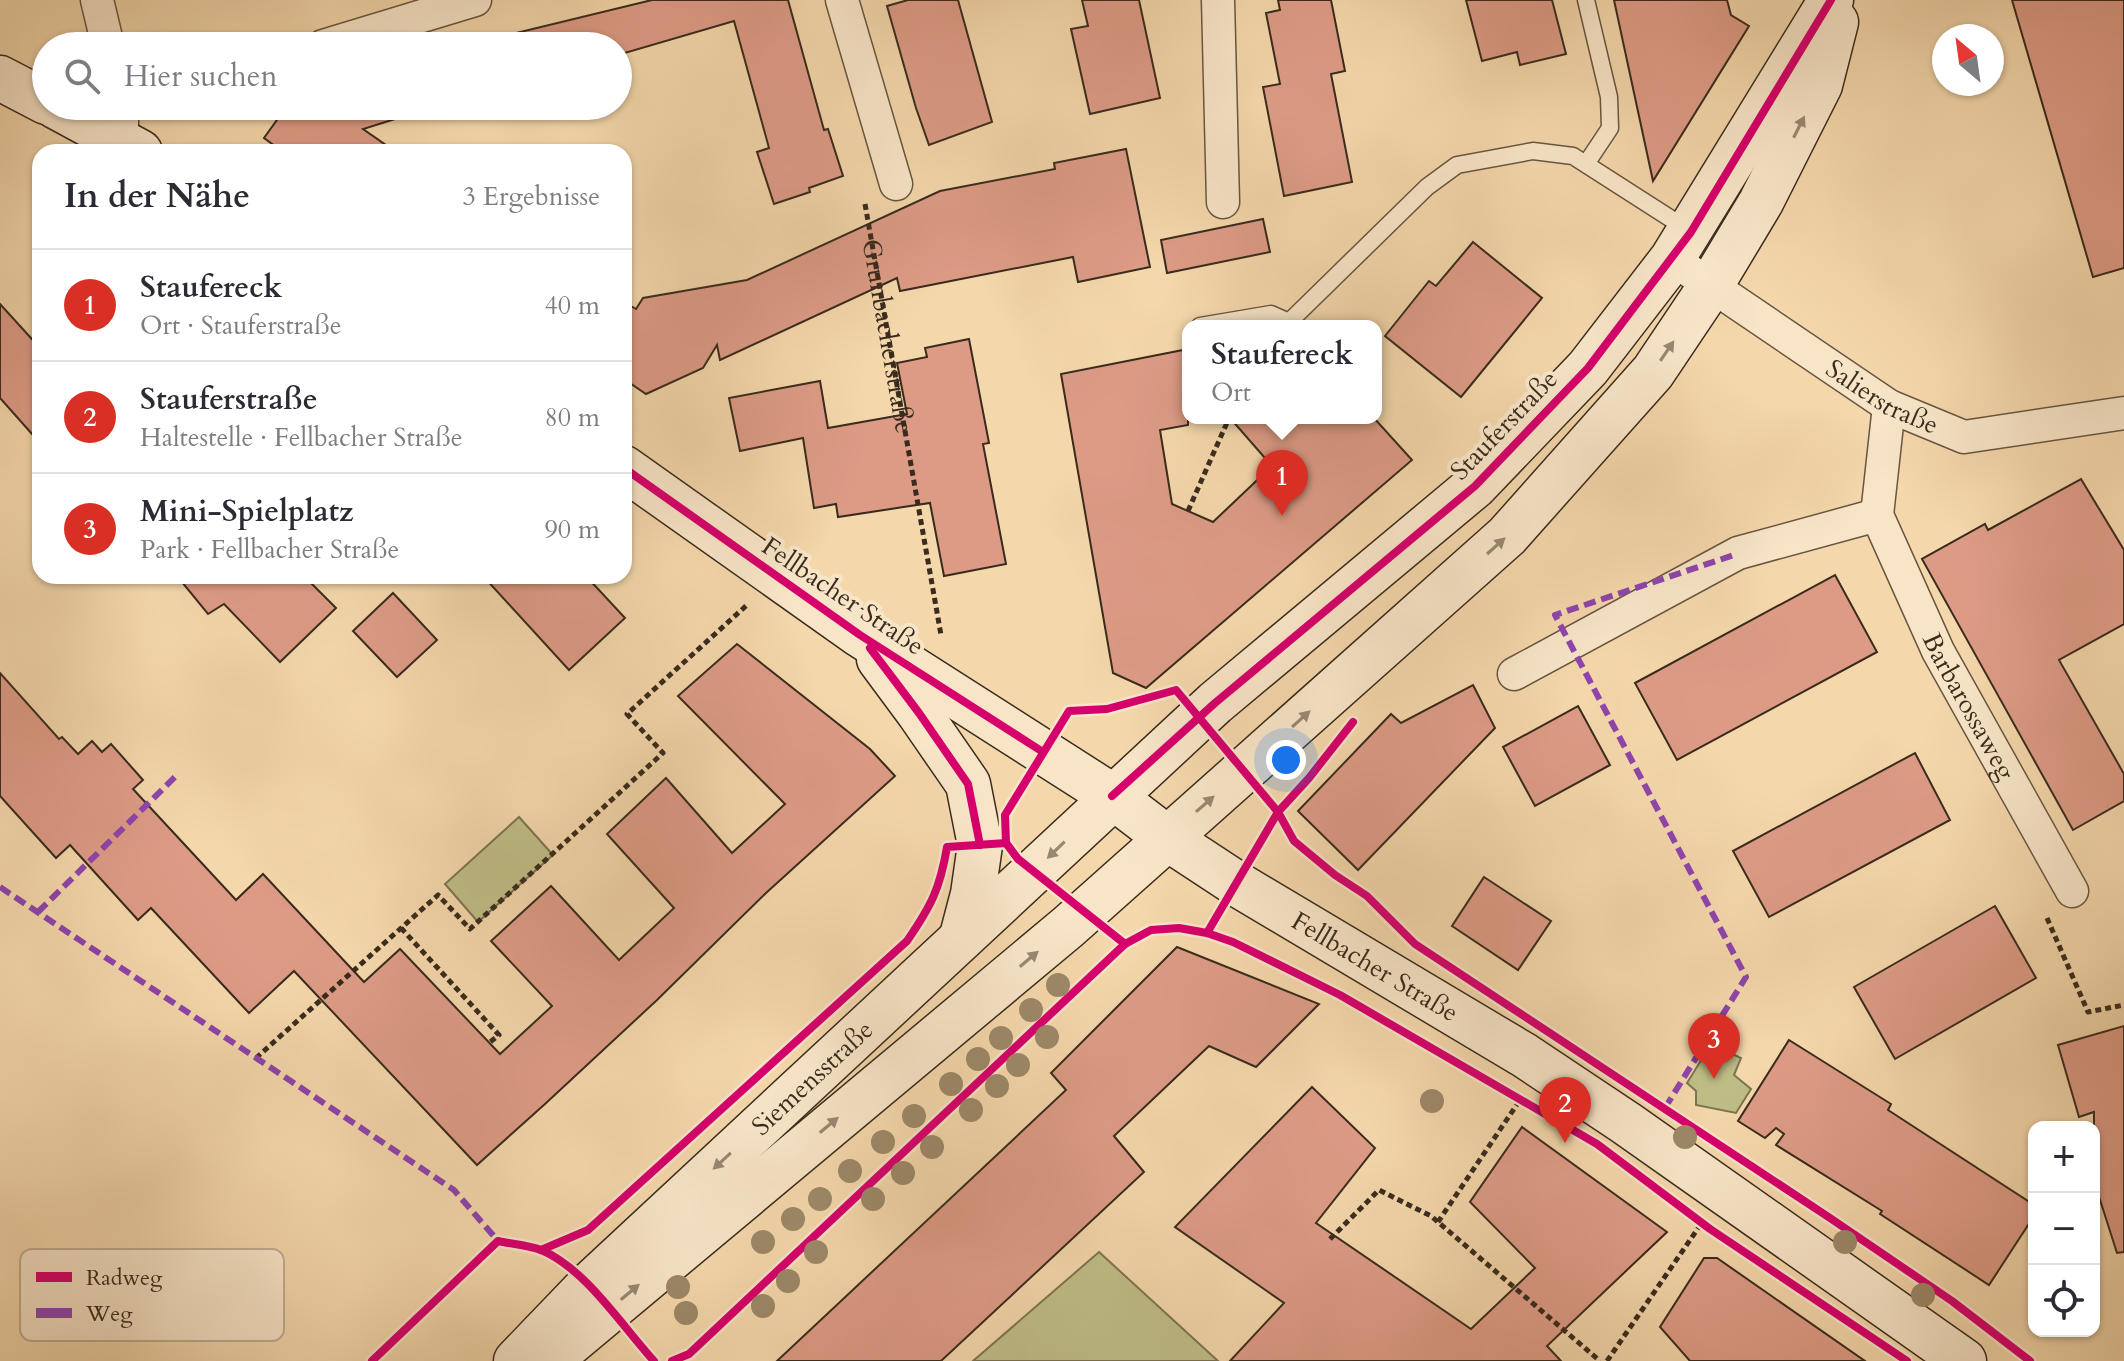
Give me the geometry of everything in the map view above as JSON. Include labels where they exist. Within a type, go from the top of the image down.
[{"type":"main road","name":"Stauferstraße","points":[[1112,796],[1215,703],[1475,486],[1588,368],[1681,245],[1831,0]]},
{"type":"main road","points":[[1167,838],[1507,536],[1653,372],[1710,287],[1761,202],[1820,85],[1842,0]]},
{"type":"main road","points":[[0,78],[32,95]]},
{"type":"main road","name":"Fellbacher Straße","points":[[632,474],[860,635],[1112,796],[1167,838],[1237,884],[1524,1055],[1626,1123],[1964,1361]]},
{"type":"main road","points":[[860,635],[968,784],[980,845],[973,894],[962,936]]},
{"type":"main road","name":"Siemensstraße","points":[[516,1361],[589,1285],[1112,796]]},
{"type":"main road","name":"Siemensstraße","points":[[549,1361],[1068,927],[1167,838]]},
{"type":"street","points":[[97,0],[105,32]]},
{"type":"street","points":[[369,32],[475,0]]},
{"type":"street","points":[[842,0],[896,184]]},
{"type":"street","points":[[1218,0],[1223,202]]},
{"type":"street","name":"Salierstraße","points":[[1681,245],[1710,287],[1889,406],[1964,437],[2124,413]]},
{"type":"street","points":[[1514,674],[1738,553],[1877,515],[1889,406]]},
{"type":"street","name":"Barbarossaweg","points":[[1877,515],[1938,651],[2066,881]]},
{"type":"lane","points":[[1586,0],[1609,97],[1610,128],[1586,164]]},
{"type":"lane","points":[[1294,320],[1427,187],[1457,165],[1533,151],[1573,156],[1681,245]]},
{"type":"lane","points":[[1236,320],[1271,314],[1282,320]]},
{"type":"path","points":[[1188,511],[1226,424]]},
{"type":"path","points":[[256,1058],[438,895],[470,929],[663,753],[627,714],[778,577]]},
{"type":"path","points":[[2066,881],[2042,906],[2088,1012],[2124,1005]]},
{"type":"path","points":[[401,928],[499,1035],[489,1043]]},
{"type":"path","points":[[1438,1222],[1521,1099]]},
{"type":"path","points":[[1330,1239],[1379,1190],[1438,1222],[1600,1361]]},
{"type":"path","points":[[1607,1361],[1702,1223]]},
{"type":"shaded area","points":[[519,817],[553,855],[478,922],[445,884]]},
{"type":"shaded area","points":[[1711,1044],[1741,1058],[1734,1075],[1751,1089],[1736,1113],[1696,1105],[1696,1091],[1687,1083]]},
{"type":"shaded area","points":[[1099,1252],[1218,1361],[973,1361]]},
{"type":"building","points":[[652,0],[788,0],[824,130],[828,129],[843,176],[809,188],[810,192],[774,204],[757,152],[769,148],[734,21],[632,51],[632,32],[520,32]]},
{"type":"building","points":[[908,0],[958,0],[992,122],[929,145],[887,6]]},
{"type":"building","points":[[1082,0],[1139,0],[1160,98],[1090,114],[1071,29],[1088,26]]},
{"type":"building","points":[[1278,0],[1331,0],[1345,71],[1331,74],[1352,182],[1284,196],[1263,87],[1280,84],[1266,13],[1280,10]]},
{"type":"building","points":[[1466,0],[1552,0],[1566,54],[1520,65],[1517,52],[1482,61]]},
{"type":"building","points":[[1614,0],[1727,0],[1731,15],[1749,26],[1653,181]]},
{"type":"building","points":[[2012,0],[2124,0],[2124,268],[2093,277]]},
{"type":"building","points":[[277,120],[392,120],[363,129],[385,144],[272,144],[264,138]]},
{"type":"building","points":[[1126,149],[1150,267],[1078,282],[1073,257],[900,291],[897,278],[720,360],[717,345],[703,368],[646,394],[632,384],[632,307],[636,309],[643,298],[747,280],[940,191],[1055,169],[1054,163]]},
{"type":"building","points":[[1263,219],[1270,252],[1167,273],[1161,240]]},
{"type":"building","points":[[1473,242],[1542,298],[1461,397],[1385,336],[1429,281],[1436,286]]},
{"type":"building","points":[[0,304],[32,339],[32,434],[0,398]]},
{"type":"building","points":[[969,339],[989,443],[983,444],[1006,564],[944,576],[930,503],[838,517],[836,504],[814,508],[803,438],[740,451],[729,398],[820,381],[828,428],[907,414],[897,363],[927,357],[925,348]]},
{"type":"building","points":[[1182,350],[1182,424],[1188,425],[1160,430],[1172,504],[1213,522],[1272,466],[1235,424],[1379,424],[1412,460],[1146,688],[1113,673],[1061,374]]},
{"type":"building","points":[[2081,479],[2124,550],[2124,624],[2059,660],[2124,774],[2124,801],[2073,830],[1922,559],[1985,524],[1988,530]]},
{"type":"building","points":[[1835,575],[1877,652],[1677,760],[1635,683]]},
{"type":"building","points":[[184,584],[312,584],[336,608],[280,662],[224,604],[208,614]]},
{"type":"building","points":[[490,584],[593,584],[625,618],[569,670]]},
{"type":"building","points":[[393,593],[437,640],[397,677],[353,631]]},
{"type":"building","points":[[737,644],[870,749],[895,776],[477,1165],[294,971],[249,1013],[151,908],[138,920],[70,845],[56,858],[0,796],[0,673],[59,739],[62,737],[78,754],[92,741],[102,752],[111,744],[143,780],[133,789],[236,900],[263,874],[364,982],[400,949],[500,1054],[552,1006],[491,941],[551,886],[619,960],[674,908],[607,834],[666,778],[732,853],[785,804],[678,696]]},
{"type":"building","points":[[1473,685],[1495,728],[1358,870],[1298,811],[1391,714],[1401,723]]},
{"type":"building","points":[[1578,706],[1610,765],[1535,806],[1503,747]]},
{"type":"building","points":[[1915,753],[1950,820],[1769,917],[1733,851]]},
{"type":"building","points":[[1484,877],[1551,921],[1518,970],[1452,926]]},
{"type":"building","points":[[1995,906],[2036,978],[1895,1059],[1854,987]]},
{"type":"building","points":[[1177,947],[1319,1004],[1256,1067],[1209,1046],[1114,1136],[1144,1172],[941,1361],[777,1361],[1066,1090],[1051,1073]]},
{"type":"building","points":[[2124,1026],[2124,1252],[2117,1253],[2100,1200],[2100,1121],[2094,1121],[2094,1112],[2079,1117],[2058,1045]]},
{"type":"building","points":[[1789,1040],[1891,1104],[1888,1110],[2028,1201],[2028,1225],[1989,1285],[1880,1214],[1882,1211],[1776,1145],[1784,1134],[1776,1128],[1765,1138],[1738,1121]]},
{"type":"building","points":[[1312,1087],[1375,1148],[1316,1223],[1471,1329],[1535,1268],[1470,1202],[1522,1127],[1667,1232],[1547,1346],[1561,1361],[1230,1361],[1284,1303],[1175,1227]]},
{"type":"building","points":[[1704,1258],[1717,1258],[1865,1361],[1690,1361],[1660,1327]]},
{"type":"marked path","points":[[1665,1108],[1746,977],[1555,615],[1734,555]]},
{"type":"marked path","points":[[38,912],[175,777]]},
{"type":"marked path","points":[[0,887],[454,1190],[498,1241],[505,1243]]},
{"type":"cycle path","points":[[1112,796],[1215,703],[1475,486],[1588,368],[1691,232],[1831,0]]},
{"type":"cycle path","points":[[632,474],[860,635],[1043,752]]},
{"type":"cycle path","points":[[870,648],[968,784],[980,845]]},
{"type":"cycle path","points":[[1907,1361],[1710,1229],[1597,1144],[1340,995],[1233,942],[1207,933],[1179,928],[1151,930],[1125,944],[1018,859],[1006,843],[1005,815],[1069,711],[1107,709],[1176,690],[1278,812],[1294,841],[1335,875],[1367,896],[1415,944],[1830,1218],[1952,1301],[2030,1361]]},
{"type":"cycle path","points":[[1207,933],[1278,812],[1353,722]]},
{"type":"cycle path","points":[[541,1250],[588,1230],[907,941],[933,897],[947,847],[1006,843]]},
{"type":"cycle path","points":[[672,1361],[689,1354],[1125,944]]},
{"type":"cycle path","points":[[372,1361],[498,1241],[541,1250],[573,1270],[654,1361]]},
{"type":"place","name":"Staufereck","points":[[1282,516]]},
{"type":"place","name":"Mini-Spielplatz","points":[[1714,1079]]},
{"type":"place","name":"Stauferstraße","points":[[1565,1143]]}]
